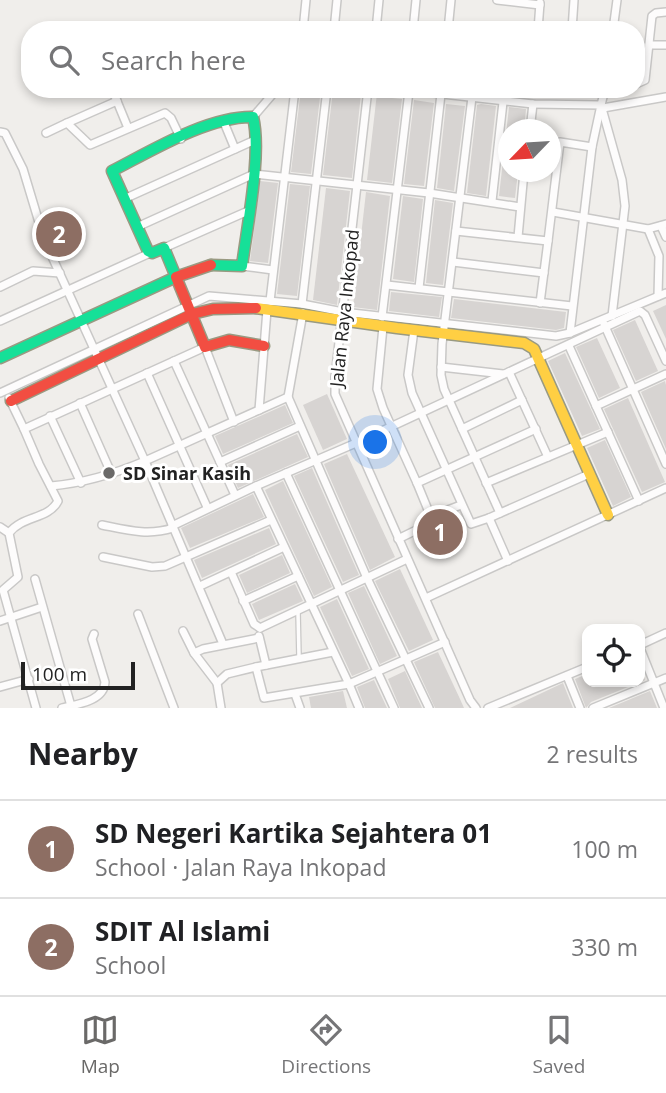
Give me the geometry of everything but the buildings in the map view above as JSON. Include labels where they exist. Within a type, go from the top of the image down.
[{"type":"street","points":[[304,21],[306,0]]},
{"type":"street","points":[[335,21],[337,0]]},
{"type":"street","points":[[377,21],[379,0]]},
{"type":"street","points":[[414,21],[416,0]]},
{"type":"street","points":[[450,21],[451,0]]},
{"type":"street","points":[[497,0],[540,2],[539,21]]},
{"type":"street","points":[[573,21],[574,0]]},
{"type":"street","points":[[614,21],[617,0]]},
{"type":"street","points":[[645,80],[652,16],[666,12]]},
{"type":"street","points":[[649,45],[666,45]]},
{"type":"street","points":[[489,98],[503,102],[602,106],[666,97]]},
{"type":"street","points":[[116,98],[128,128]]},
{"type":"street","points":[[253,117],[269,98]]},
{"type":"street","points":[[259,410],[264,346],[294,98]]},
{"type":"street","points":[[326,98],[303,309],[288,397],[367,578],[429,708]]},
{"type":"street","name":"Jalan Raya Inkopad","points":[[367,98],[335,394],[470,700],[476,708]]},
{"type":"street","points":[[398,539],[432,524],[432,516],[377,389],[407,98]]},
{"type":"street","points":[[419,288],[441,98]]},
{"type":"street","points":[[471,98],[444,328],[442,382],[500,513]]},
{"type":"street","points":[[570,333],[592,147],[603,98]]},
{"type":"street","points":[[46,133],[117,101]]},
{"type":"street","points":[[492,201],[503,102]]},
{"type":"street","points":[[531,119],[533,104]]},
{"type":"street","points":[[602,106],[624,189],[625,223],[612,316]]},
{"type":"street","points":[[67,123],[90,145],[165,113],[171,118],[181,139]]},
{"type":"street","points":[[150,253],[112,171],[223,120],[243,115],[253,117],[257,124],[254,174],[247,211],[242,266]]},
{"type":"street","points":[[223,120],[235,149]]},
{"type":"street","points":[[1,129],[10,139],[23,169],[40,229],[113,388],[223,644]]},
{"type":"street","points":[[124,199],[256,140]]},
{"type":"street","points":[[561,142],[592,147]]},
{"type":"street","points":[[137,227],[254,174],[520,206]]},
{"type":"street","points":[[518,237],[523,182]]},
{"type":"street","points":[[540,303],[555,182]]},
{"type":"street","points":[[0,321],[247,211]]},
{"type":"street","points":[[552,212],[648,229],[664,225],[666,237]]},
{"type":"street","points":[[102,525],[144,533],[155,533],[172,527],[235,495],[569,346],[612,316],[662,294],[659,256],[648,229]]},
{"type":"street","points":[[456,231],[548,241]]},
{"type":"street","points":[[164,248],[234,422]]},
{"type":"street","points":[[453,262],[544,272]]},
{"type":"street","points":[[0,358],[176,277],[213,264],[273,270]]},
{"type":"street","points":[[0,287],[33,271],[60,273]]},
{"type":"street","points":[[387,285],[572,306]]},
{"type":"street","points":[[6,395],[95,348],[190,309],[223,307],[269,305],[383,322],[556,336],[642,312],[662,340],[666,361]]},
{"type":"street","points":[[6,395],[100,360],[190,309]]},
{"type":"street","points":[[383,322],[414,330],[444,328],[524,343],[534,349],[608,515]]},
{"type":"street","points":[[603,324],[666,464]]},
{"type":"street","points":[[414,330],[408,375],[412,393],[471,524],[589,474]]},
{"type":"street","points":[[24,429],[205,347],[229,340],[264,346]]},
{"type":"street","points":[[569,346],[639,501]]},
{"type":"street","points":[[174,361],[235,495]]},
{"type":"street","points":[[441,367],[506,373]]},
{"type":"street","points":[[147,373],[207,508]]},
{"type":"street","points":[[506,373],[522,400],[548,457]]},
{"type":"street","points":[[596,406],[666,374]]},
{"type":"street","points":[[6,395],[57,496],[56,506],[49,512],[19,523],[9,533]]},
{"type":"street","points":[[51,486],[81,483],[112,475],[288,397]]},
{"type":"street","points":[[462,429],[522,400]]},
{"type":"street","points":[[80,403],[112,475]]},
{"type":"street","points":[[50,416],[81,483]]},
{"type":"street","points":[[220,462],[300,426]]},
{"type":"street","points":[[417,483],[536,429]]},
{"type":"street","points":[[486,483],[608,432]]},
{"type":"street","points":[[286,473],[394,708]]},
{"type":"street","points":[[256,486],[359,708]]},
{"type":"street","points":[[426,598],[665,491]]},
{"type":"street","points":[[432,516],[461,505]]},
{"type":"street","points":[[489,518],[508,561]]},
{"type":"street","points":[[103,557],[157,567],[187,558],[271,520]]},
{"type":"street","points":[[0,527],[9,533],[19,574],[17,580],[4,589],[36,708]]},
{"type":"street","points":[[200,586],[284,547]]},
{"type":"street","points":[[260,628],[407,559]]},
{"type":"street","points":[[231,572],[254,624],[260,628]]},
{"type":"street","points":[[243,601],[298,576]]},
{"type":"street","points":[[35,579],[71,706]]},
{"type":"street","points":[[0,621],[42,607]]},
{"type":"street","points":[[138,614],[174,708]]},
{"type":"street","points":[[260,628],[259,638],[266,665]]},
{"type":"street","points":[[183,631],[194,653],[217,683],[222,708]]},
{"type":"street","points":[[645,644],[666,633]]},
{"type":"street","points":[[62,708],[99,696],[104,688],[105,682],[92,639],[94,634]]},
{"type":"street","points":[[194,653],[223,644],[259,638]]},
{"type":"street","points":[[256,667],[264,698],[295,694],[349,684],[445,642]]},
{"type":"street","points":[[217,683],[227,674],[332,652]]},
{"type":"street","points":[[645,659],[664,708]]},
{"type":"street","points":[[488,708],[582,669]]},
{"type":"street","points":[[567,676],[580,708]]},
{"type":"street","points":[[593,708],[666,678]]},
{"type":"street","points":[[0,687],[29,679]]},
{"type":"street","points":[[295,694],[300,708]]},
{"type":"lane","points":[[298,610],[299,659]]},
{"type":"traffic: fast","points":[[0,358],[176,277],[164,248],[152,253],[148,251],[112,171],[199,128],[236,118],[253,117],[255,170],[242,266],[211,265]]},
{"type":"traffic: slow","points":[[256,308],[524,343],[534,349],[608,515]]},
{"type":"traffic: jam","points":[[211,265],[176,277],[205,347],[229,340],[264,346]]},
{"type":"traffic: jam","points":[[11,401],[192,314],[213,309],[256,308]]},
{"type":"place","name":"SDIT Al Islami","points":[[59,234]]},
{"type":"place","name":"SD Sinar Kasih","points":[[109,473]]},
{"type":"place","name":"SD Negeri Kartika Sejahtera 01","points":[[440,532]]}]
